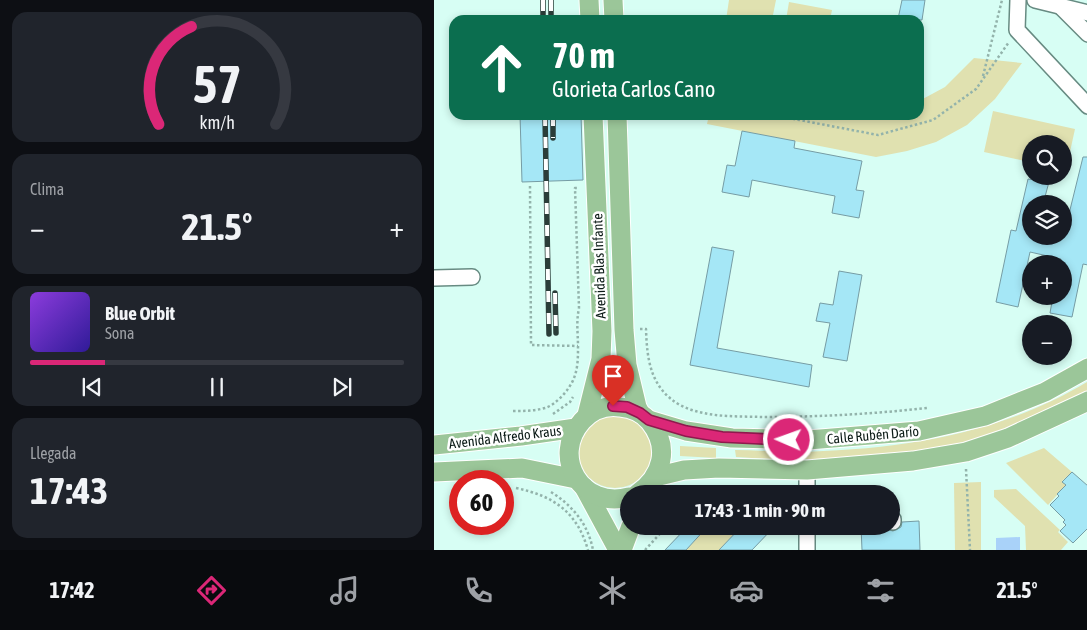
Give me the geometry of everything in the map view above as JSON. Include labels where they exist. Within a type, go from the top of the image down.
[{"type":"main road","points":[[589,0],[590,15]]},
{"type":"main road","points":[[613,0],[614,15]]},
{"type":"main road","name":"Avenida Blas Infante","points":[[593,120],[602,331],[601,359],[582,422],[570,440],[569,454],[571,467],[620,550]]},
{"type":"main road","name":"Avenida Blas Infante","points":[[617,120],[626,356],[635,399],[644,416],[658,433],[662,447],[661,463],[647,485]]},
{"type":"main road","name":"Calle Rubén Darío","points":[[582,422],[600,409],[613,406],[627,407],[644,416],[686,431],[732,438],[808,440],[919,432],[984,416],[1045,392],[1087,368]]},
{"type":"main road","name":"Calle Rubén Darío","points":[[652,485],[684,470],[713,468],[808,470],[913,461],[966,452],[1008,438],[1087,401]]},
{"type":"main road","name":"Avenida Alfredo Kraus","points":[[434,445],[522,436],[582,422]]},
{"type":"main road","name":"Avenida Alfredo Kraus","points":[[434,472],[522,468],[580,483],[595,495],[608,499],[620,499]]},
{"type":"main road","points":[[620,550],[627,535]]},
{"type":"street","points":[[1018,0],[1017,30],[1087,106]]},
{"type":"street","points":[[1035,0],[1087,13]]},
{"type":"street","points":[[1060,6],[1087,34]]},
{"type":"street","points":[[434,278],[472,277]]},
{"type":"street","points":[[803,485],[808,470]]},
{"type":"street","points":[[807,535],[807,550]]},
{"type":"path","points":[[982,79],[1002,0]]},
{"type":"path","points":[[799,120],[878,135],[933,120],[976,89],[1017,30]]},
{"type":"path","points":[[530,186],[531,345],[578,346]]},
{"type":"path","points":[[513,411],[547,408],[561,397],[574,379],[577,366],[576,322],[579,308],[575,188],[586,188]]},
{"type":"path","points":[[638,329],[646,329],[649,366],[655,380],[666,394],[679,405],[696,411],[724,416],[826,416],[927,408]]},
{"type":"path","points":[[577,332],[586,332]]},
{"type":"path","points":[[550,417],[575,396]]},
{"type":"path","points":[[966,452],[970,550]]},
{"type":"path","points":[[516,488],[544,495],[571,516],[579,527],[588,550]]},
{"type":"path","points":[[548,490],[567,502],[581,518],[591,538],[593,550]]},
{"type":"path","points":[[645,550],[659,535]]},
{"type":"green space","points":[[729,0],[776,0],[773,15],[727,15]]},
{"type":"green space","points":[[789,2],[832,10],[831,15],[787,15]]},
{"type":"green space","points":[[974,58],[1022,63],[995,99],[967,125],[936,142],[907,151],[876,157],[707,124],[708,120],[924,120],[924,98],[945,87]]},
{"type":"green space","points":[[993,111],[1075,129],[1072,143],[1072,135],[1022,135],[1022,160],[984,152]]},
{"type":"green space","points":[[1087,382],[1087,391],[1053,410],[974,440],[915,452],[843,458],[786,460],[736,457],[735,450],[833,451],[909,443],[946,436],[983,427],[1019,415]]},
{"type":"green space","points":[[615,414],[629,417],[641,425],[651,444],[652,451],[649,465],[641,477],[629,485],[620,485],[620,487],[601,485],[589,477],[579,458],[578,451],[581,437],[589,425],[608,415]]},
{"type":"green space","points":[[680,446],[716,448],[716,458],[680,456]]},
{"type":"green space","points":[[1044,448],[1072,472],[1062,481],[1066,485],[1048,505],[1006,463]]},
{"type":"green space","points":[[981,482],[981,550],[955,550],[954,483]]},
{"type":"green space","points":[[1016,489],[1060,530],[1058,532],[1068,542],[1061,550],[1026,550],[1025,526],[994,497],[994,490]]},
{"type":"green space","points":[[700,535],[733,535],[719,550],[686,550]]},
{"type":"water","points":[[1020,537],[1020,550],[996,550],[996,538]]},
{"type":"building","points":[[902,0],[925,0],[923,15],[899,15]]},
{"type":"building","points":[[520,120],[581,120],[583,180],[522,182]]},
{"type":"building","points":[[742,131],[795,141],[794,148],[862,161],[856,190],[864,191],[859,218],[832,213],[835,196],[752,180],[749,197],[722,192],[727,165],[735,166]]},
{"type":"building","points":[[1083,157],[1088,157],[1088,265],[1083,264],[1072,317],[1072,315],[1050,313],[1051,305],[1072,305],[1072,255],[1043,255],[1030,252],[1029,255],[1022,255],[1022,289],[1018,307],[996,302],[1011,230],[1016,231],[1022,205],[1022,245],[1072,245],[1072,202]]},
{"type":"building","points":[[1027,185],[1048,185],[1045,195],[1024,195]]},
{"type":"building","points":[[712,247],[734,251],[717,348],[812,365],[809,387],[690,365]]},
{"type":"building","points":[[839,271],[862,275],[847,361],[823,357],[830,323],[816,321],[820,303],[833,305]]},
{"type":"building","points":[[1072,472],[1088,486],[1088,528],[1073,543],[1060,531],[1066,525],[1063,522],[1065,520],[1050,505],[1066,485],[1062,482]]},
{"type":"building","points":[[919,521],[920,550],[862,550],[861,535],[900,535],[902,522]]},
{"type":"building","points":[[679,535],[700,535],[686,550],[665,550]]},
{"type":"building","points":[[733,535],[766,535],[752,550],[719,550]]},
{"type":"railway","points":[[543,0],[543,15]]},
{"type":"railway","points":[[551,0],[551,15]]},
{"type":"railway","points":[[545,120],[549,334]]},
{"type":"railway","points":[[553,120],[553,138]]},
{"type":"railway","points":[[555,293],[556,333]]},
{"type":"route","points":[[613,406],[627,407],[649,420],[686,431],[722,437],[789,440]]}]
